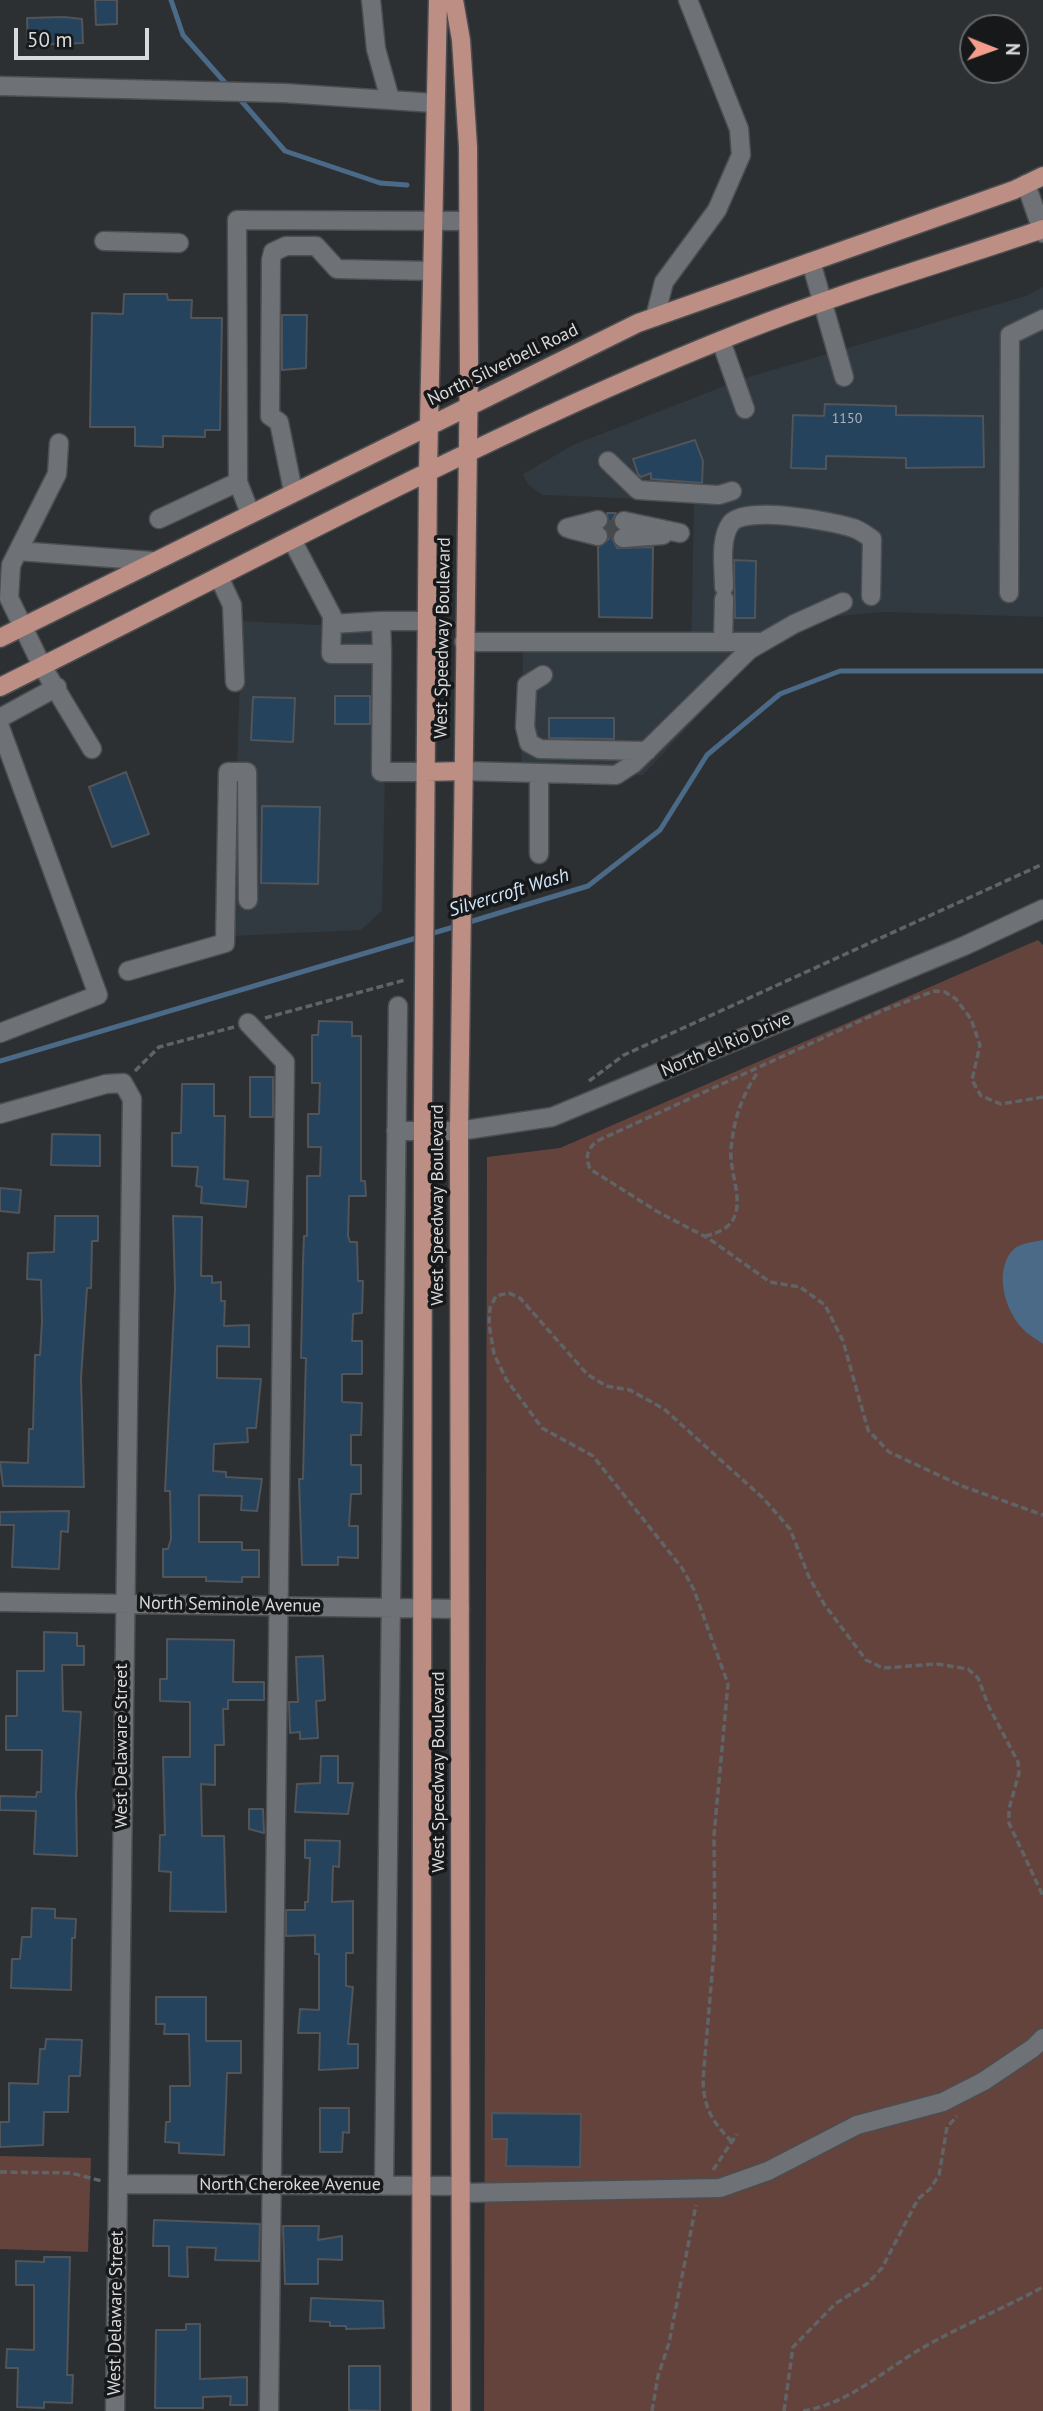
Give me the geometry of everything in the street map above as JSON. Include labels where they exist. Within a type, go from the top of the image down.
[{"type":"main road","name":"West Speedway Boulevard","points":[[421,2411],[424,969],[428,471],[438,0]]},
{"type":"main road","name":"West Speedway Boulevard","points":[[454,0],[464,80],[469,405],[466,453],[459,1130],[461,2411]]},
{"type":"main road","name":"North Silverbell Road","points":[[0,638],[293,491],[656,317],[1043,176]]},
{"type":"main road","points":[[0,687],[428,471],[721,341],[825,303],[1043,231]]},
{"type":"main road","points":[[426,772],[463,771]]},
{"type":"street","points":[[371,0],[376,49],[390,99]]},
{"type":"street","points":[[656,317],[664,282],[716,210],[741,155],[739,129],[688,0]]},
{"type":"street","points":[[0,86],[390,99],[434,103]]},
{"type":"street","points":[[1026,184],[1043,231]]},
{"type":"street","points":[[250,513],[238,482],[237,220],[468,221]]},
{"type":"street","points":[[104,241],[179,243]]},
{"type":"street","points":[[293,491],[279,422],[270,416],[273,252],[286,246],[316,246],[337,268],[432,271]]},
{"type":"street","points":[[811,262],[825,303],[844,377]]},
{"type":"street","points":[[1010,593],[1010,335],[1043,319]]},
{"type":"street","points":[[721,341],[745,409]]},
{"type":"street","points":[[59,443],[57,474],[11,565],[9,598],[42,666],[92,749]]},
{"type":"street","points":[[608,460],[638,490],[719,495],[732,491]]},
{"type":"street","points":[[159,519],[238,482]]},
{"type":"street","points":[[723,642],[725,536],[732,522],[744,514],[856,528],[872,539],[871,596]]},
{"type":"street","points":[[567,528],[598,528]]},
{"type":"street","points":[[624,530],[680,533]]},
{"type":"street","points":[[292,540],[332,616],[331,654],[382,654]]},
{"type":"street","points":[[18,551],[152,561]]},
{"type":"street","points":[[219,577],[232,605],[235,682]]},
{"type":"street","points":[[463,771],[616,775],[647,751],[749,650],[843,602]]},
{"type":"street","points":[[382,621],[381,772],[426,772]]},
{"type":"street","points":[[332,624],[427,621]]},
{"type":"street","points":[[464,642],[762,642]]},
{"type":"street","points":[[543,675],[532,679],[527,685],[525,727],[529,743],[540,749],[647,751]]},
{"type":"street","points":[[0,718],[57,687]]},
{"type":"street","points":[[0,727],[98,995],[0,1033]]},
{"type":"street","points":[[128,971],[225,943],[228,772],[247,772],[248,900]]},
{"type":"street","points":[[539,773],[539,855]]},
{"type":"street","name":"North el Rio Drive","points":[[396,1131],[459,1130],[552,1117],[951,952],[1043,909]]},
{"type":"street","points":[[384,2186],[398,1006]]},
{"type":"street","points":[[248,1023],[285,1062],[269,2411]]},
{"type":"street","name":"West Delaware Street","points":[[0,1114],[106,1084],[123,1083],[132,1099],[123,1603],[115,2411]]},
{"type":"street","name":"North Seminole Avenue","points":[[0,1602],[460,1609]]},
{"type":"street","name":"North Cherokee Avenue","points":[[119,2184],[423,2186],[462,2190],[720,2188],[768,2171],[857,2125],[943,2102],[984,2081],[1033,2048],[1043,2038]]},
{"type":"path","points":[[584,1085],[624,1055],[1043,864]]},
{"type":"path","points":[[1043,1097],[1001,1104],[981,1096],[972,1080],[980,1045],[978,1034],[956,999],[945,992],[934,991],[906,1001],[759,1070],[710,1089],[597,1141],[589,1149],[586,1160],[590,1169],[658,1212],[705,1236],[770,1282],[800,1287],[825,1306],[843,1341],[863,1416],[876,1441],[922,1469],[1043,1515]]},
{"type":"path","points":[[705,1236],[715,1234],[736,1211],[740,1197],[730,1152],[738,1104],[759,1070]]},
{"type":"path","points":[[732,2142],[709,2117],[704,2103],[703,2080],[715,1939],[714,1835],[728,1698],[724,1668],[694,1590],[676,1560],[593,1456],[542,1428],[506,1379],[494,1354],[489,1324],[490,1308],[496,1296],[509,1293],[520,1298],[587,1374],[606,1385],[630,1390],[664,1409],[764,1499],[790,1530],[809,1577],[824,1604],[866,1660],[883,1668],[937,1664],[968,1669],[978,1678],[989,1707],[1018,1762],[1009,1823],[1043,1896]]},
{"type":"path","points":[[784,2411],[793,2347],[835,2304],[868,2283],[882,2268],[918,2199],[930,2189],[939,2175],[947,2127],[960,2112]]},
{"type":"path","points":[[652,2411],[658,2376],[669,2343],[699,2190],[737,2134]]},
{"type":"path","points":[[0,2172],[71,2173],[119,2184]]},
{"type":"path","points":[[803,2411],[830,2406],[848,2392],[880,2378],[930,2343],[1043,2287]]},
{"type":"shaded area","points":[[1043,287],[1043,617],[885,612],[828,617],[761,648],[643,775],[521,779],[523,649],[691,650],[694,501],[542,495],[528,484],[523,474],[573,445],[745,378],[1026,296]]},
{"type":"shaded area","points":[[242,621],[358,627],[371,629],[388,642],[382,911],[361,930],[231,936]]},
{"type":"shaded area","points":[[1038,940],[1043,945],[1043,2411],[484,2411],[487,1157],[560,1148]]},
{"type":"shaded area","points":[[0,2156],[91,2158],[88,2252],[0,2249]]},
{"type":"water","points":[[1043,1240],[1043,1344],[1026,1332],[1015,1319],[1006,1301],[1003,1280],[1007,1260],[1015,1248]]},
{"type":"building","points":[[95,0],[117,0],[117,24],[96,25]]},
{"type":"building","points":[[27,18],[82,19],[83,43],[28,45]]},
{"type":"building","points":[[124,294],[167,294],[168,300],[192,300],[191,318],[222,318],[220,430],[205,430],[205,437],[163,436],[163,447],[135,446],[135,427],[90,427],[92,313],[123,314]]},
{"type":"building","points":[[282,315],[307,315],[306,368],[282,370]]},
{"type":"building","points":[[825,404],[896,406],[896,415],[983,416],[984,467],[906,468],[906,458],[826,456],[826,469],[791,468],[793,415],[824,416]]},
{"type":"building","points":[[695,440],[703,461],[702,483],[651,479],[651,473],[641,477],[638,474],[633,459]]},
{"type":"building","points":[[607,513],[616,513],[613,519],[616,529],[612,538],[617,548],[653,547],[652,618],[599,617],[598,547],[609,539]]},
{"type":"building","points":[[734,560],[756,561],[755,618],[735,618]]},
{"type":"building","points":[[335,696],[370,696],[370,724],[335,724]]},
{"type":"building","points":[[253,697],[295,698],[293,742],[251,740]]},
{"type":"building","points":[[549,718],[614,718],[614,739],[549,738]]},
{"type":"building","points":[[126,772],[149,834],[112,847],[89,787]]},
{"type":"building","points":[[262,806],[320,807],[318,884],[261,883]]},
{"type":"building","points":[[319,1021],[352,1022],[352,1036],[361,1036],[361,1181],[365,1181],[366,1196],[349,1196],[348,1236],[350,1242],[357,1242],[358,1281],[363,1281],[362,1313],[353,1314],[352,1341],[362,1341],[362,1374],[342,1374],[342,1402],[362,1403],[361,1435],[351,1435],[351,1465],[361,1465],[361,1494],[351,1494],[349,1526],[358,1526],[358,1558],[338,1557],[338,1565],[302,1565],[299,1479],[303,1479],[306,1358],[301,1358],[303,1263],[304,1236],[307,1236],[307,1176],[320,1176],[321,1147],[308,1147],[308,1114],[319,1114],[320,1083],[312,1083],[312,1035],[318,1035]]},
{"type":"building","points":[[250,1077],[273,1077],[273,1117],[250,1117]]},
{"type":"building","points":[[182,1084],[214,1084],[214,1116],[225,1116],[224,1179],[248,1181],[246,1207],[201,1203],[202,1187],[196,1186],[198,1167],[172,1166],[172,1133],[181,1133]]},
{"type":"building","points":[[52,1134],[100,1135],[100,1166],[51,1165]]},
{"type":"building","points":[[0,1188],[21,1190],[19,1213],[0,1211]]},
{"type":"building","points":[[55,1216],[98,1216],[98,1241],[92,1241],[91,1288],[87,1288],[81,1378],[84,1487],[3,1486],[0,1462],[28,1463],[29,1429],[33,1429],[35,1355],[40,1355],[42,1322],[41,1280],[27,1279],[28,1253],[54,1252]]},
{"type":"building","points":[[173,1216],[202,1217],[201,1276],[212,1276],[212,1283],[221,1282],[221,1301],[225,1301],[224,1326],[249,1325],[249,1347],[217,1346],[217,1378],[261,1379],[256,1428],[247,1428],[248,1442],[214,1444],[213,1471],[226,1472],[226,1477],[262,1479],[257,1511],[241,1510],[242,1496],[199,1495],[199,1542],[242,1542],[242,1550],[259,1550],[259,1577],[242,1577],[242,1582],[206,1581],[206,1577],[163,1577],[163,1549],[168,1549],[171,1539],[170,1491],[165,1491],[175,1289]]},
{"type":"building","points":[[69,1511],[68,1532],[61,1531],[59,1569],[12,1567],[14,1525],[0,1525],[0,1512]]},
{"type":"building","points":[[44,1632],[77,1633],[77,1646],[84,1646],[84,1665],[62,1665],[63,1711],[81,1712],[76,1794],[77,1856],[34,1854],[36,1811],[0,1810],[0,1796],[36,1797],[37,1792],[41,1792],[42,1750],[6,1750],[6,1716],[17,1716],[17,1671],[44,1671]]},
{"type":"building","points":[[167,1639],[234,1640],[233,1682],[264,1682],[264,1700],[228,1700],[228,1709],[223,1709],[224,1745],[215,1745],[215,1785],[201,1784],[202,1836],[224,1836],[226,1912],[170,1911],[171,1872],[159,1871],[160,1835],[165,1835],[163,1757],[190,1757],[190,1702],[160,1701],[160,1679],[167,1679]]},
{"type":"building","points":[[323,1656],[325,1700],[316,1701],[318,1738],[300,1739],[300,1732],[290,1733],[289,1702],[298,1702],[296,1657]]},
{"type":"building","points":[[321,1756],[338,1756],[338,1783],[353,1783],[348,1814],[295,1812],[297,1784],[320,1783]]},
{"type":"building","points":[[249,1809],[263,1809],[264,1833],[249,1829]]},
{"type":"building","points":[[305,1840],[340,1841],[339,1867],[333,1866],[332,1902],[353,1901],[353,1953],[346,1953],[346,1986],[353,1987],[348,2044],[358,2044],[358,2068],[319,2070],[320,2033],[298,2033],[300,2009],[319,2010],[319,1954],[315,1954],[315,1935],[286,1936],[286,1910],[305,1910],[305,1902],[308,1902],[310,1858],[305,1858]]},
{"type":"building","points":[[32,1908],[55,1909],[55,1918],[76,1919],[75,1938],[72,1938],[71,1990],[11,1988],[12,1959],[20,1959],[22,1937],[31,1937]]},
{"type":"building","points":[[156,1997],[206,1997],[206,2041],[241,2041],[241,2073],[227,2073],[224,2155],[179,2153],[179,2143],[165,2142],[166,2122],[170,2122],[170,2086],[190,2086],[189,2034],[164,2034],[165,2024],[156,2024]]},
{"type":"building","points":[[46,2039],[82,2040],[80,2076],[69,2076],[68,2112],[44,2112],[43,2145],[0,2147],[0,2122],[9,2122],[9,2083],[38,2084],[40,2049],[45,2049]]},
{"type":"building","points":[[320,2108],[349,2108],[349,2133],[343,2132],[342,2152],[320,2152]]},
{"type":"building","points":[[492,2113],[581,2114],[580,2167],[506,2166],[507,2139],[492,2139]]},
{"type":"building","points":[[154,2220],[260,2224],[259,2261],[215,2260],[216,2248],[187,2247],[188,2277],[169,2276],[169,2246],[153,2246]]},
{"type":"building","points":[[283,2226],[319,2226],[318,2240],[342,2236],[342,2260],[318,2259],[318,2284],[285,2284]]},
{"type":"building","points":[[44,2257],[70,2257],[67,2375],[73,2375],[72,2403],[44,2402],[44,2408],[17,2407],[18,2368],[6,2368],[7,2349],[34,2350],[34,2285],[16,2285],[16,2261],[44,2262]]},
{"type":"building","points":[[311,2298],[383,2301],[384,2328],[346,2329],[346,2326],[330,2326],[330,2322],[310,2321]]},
{"type":"building","points":[[186,2324],[200,2324],[200,2379],[247,2377],[247,2405],[230,2405],[231,2396],[203,2397],[203,2408],[155,2408],[156,2330],[186,2330]]},
{"type":"building","points":[[349,2366],[380,2366],[380,2411],[349,2410]]},
{"type":"waterway","points":[[171,0],[183,35],[228,86]]},
{"type":"waterway","points":[[237,96],[285,151],[380,183],[407,185]]},
{"type":"waterway","name":"Silvercroft Wash","points":[[466,923],[588,886],[660,830],[707,755],[780,694],[840,671],[1043,671]]},
{"type":"waterway","name":"Silvercroft Wash","points":[[0,1061],[457,926]]},
{"type":"tunnel","points":[[599,528],[624,530]]}]
